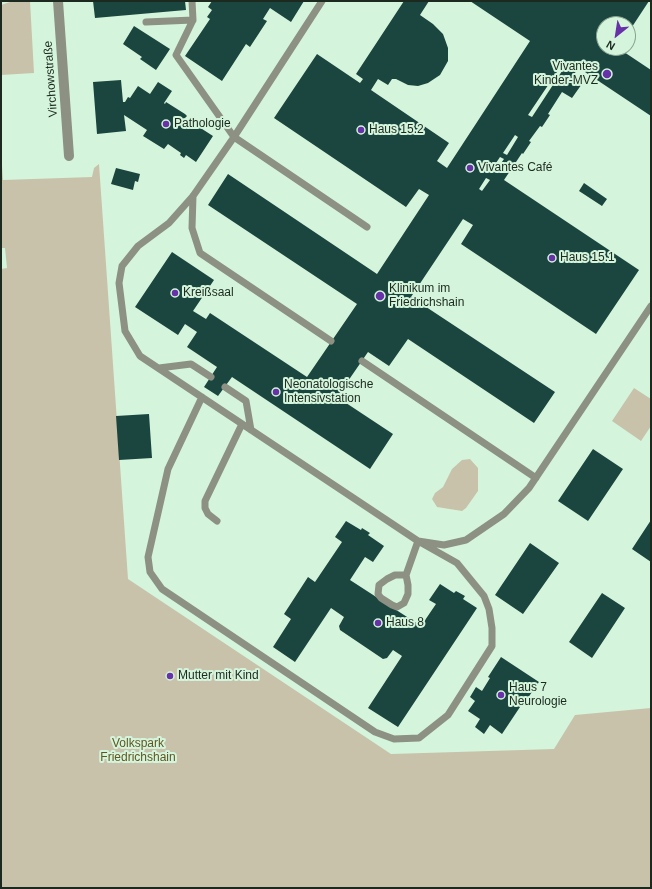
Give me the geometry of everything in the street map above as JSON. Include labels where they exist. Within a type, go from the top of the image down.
[{"type":"street","name":"Virchowstraße","points":[[58,1],[69,156]]},
{"type":"lane","points":[[192,1],[193,20],[176,55],[234,137],[367,227]]},
{"type":"lane","points":[[202,397],[168,469],[148,557],[150,572],[162,589],[375,732],[394,739],[418,738],[448,714],[492,646],[489,609],[484,596],[457,563],[418,541],[159,368],[140,356],[125,331],[118,283],[122,266],[138,246],[169,223],[193,196],[234,137],[322,1]]},
{"type":"lane","points":[[146,22],[193,20]]},
{"type":"lane","points":[[193,196],[192,228],[200,253],[331,341]]},
{"type":"lane","points":[[418,541],[444,545],[466,540],[504,514],[536,478],[651,306]]},
{"type":"lane","points":[[362,362],[536,478]]},
{"type":"lane","points":[[159,368],[191,364],[211,377]]},
{"type":"lane","points":[[225,387],[246,401],[251,430]]},
{"type":"lane","points":[[217,521],[208,514],[205,508],[205,501],[242,424]]},
{"type":"lane","points":[[406,575],[395,575],[379,585],[378,594],[381,598],[398,607],[404,603],[408,594],[406,575],[418,541]]},
{"type":"green space","points":[[13,1],[30,1],[34,73],[1,75],[1,5]]},
{"type":"green space","name":"Volkspark Friedrichshain","points":[[1,151],[3,180],[92,177],[94,168],[99,164],[128,579],[391,754],[554,749],[575,715],[651,708],[651,888],[1,888],[1,269],[7,268],[5,248],[1,248]]},
{"type":"green space","points":[[634,388],[651,399],[651,426],[641,441],[612,421]]},
{"type":"green space","points":[[470,459],[478,468],[478,491],[466,508],[462,511],[437,507],[432,499],[435,493],[443,487],[452,469],[462,460]]},
{"type":"building","points":[[93,1],[185,1],[186,10],[95,18]]},
{"type":"building","points":[[212,1],[304,1],[291,22],[270,8],[263,19],[267,21],[250,47],[246,44],[222,81],[185,56],[210,19],[207,17],[212,10],[208,7]]},
{"type":"building","points":[[404,1],[429,1],[420,15],[433,24],[443,34],[448,48],[448,61],[440,75],[428,83],[418,86],[408,85],[396,79],[392,79],[388,85],[378,79],[371,90],[449,143],[437,161],[447,168],[530,41],[470,1],[649,1],[636,21],[636,16],[596,16],[596,56],[630,56],[651,70],[651,116],[579,68],[574,74],[584,81],[572,98],[562,92],[548,114],[550,115],[542,127],[540,126],[529,141],[531,142],[504,180],[639,270],[596,334],[461,244],[473,225],[463,219],[411,297],[555,392],[534,423],[408,339],[389,366],[368,352],[337,397],[393,434],[370,469],[232,377],[218,396],[204,387],[217,367],[187,347],[197,332],[185,324],[178,335],[135,307],[172,252],[214,280],[193,311],[206,319],[210,313],[307,377],[357,304],[208,205],[228,174],[377,274],[429,195],[419,189],[406,207],[274,118],[317,54],[360,83],[363,79],[356,74]],"holes":[[[561,66],[564,68],[532,117],[528,115]],[[515,135],[518,137],[507,155],[503,153]],[[500,157],[504,159],[497,169],[494,166]],[[486,178],[490,180],[482,191],[479,189]]]},
{"type":"building","points":[[134,26],[170,49],[156,70],[140,59],[142,57],[123,44]]},
{"type":"building","name":"Pathologie","points":[[121,80],[123,102],[125,102],[128,97],[130,98],[138,86],[150,94],[158,82],[172,91],[164,103],[165,104],[166,102],[185,114],[187,116],[185,118],[213,136],[196,162],[186,155],[184,158],[180,155],[181,153],[168,144],[164,149],[143,136],[147,130],[124,115],[126,131],[97,134],[93,82]]},
{"type":"building","points":[[116,168],[140,174],[138,182],[135,181],[133,190],[111,184]]},
{"type":"building","points":[[584,183],[607,199],[602,206],[579,191]]},
{"type":"building","points":[[149,414],[152,458],[119,460],[116,416]]},
{"type":"building","points":[[593,449],[623,469],[588,521],[558,501]]},
{"type":"building","points":[[651,520],[651,562],[632,549]]},
{"type":"building","name":"Haus 8","points":[[346,521],[361,530],[362,528],[370,533],[368,535],[384,546],[373,562],[365,557],[350,580],[421,626],[436,604],[429,600],[440,584],[454,593],[456,591],[465,596],[463,599],[477,608],[398,727],[368,708],[402,656],[393,650],[387,658],[383,659],[340,630],[339,626],[344,617],[331,608],[295,662],[273,647],[291,619],[284,614],[308,577],[315,582],[342,542],[335,537]]},
{"type":"building","points":[[530,543],[559,563],[523,614],[495,595]]},
{"type":"building","points":[[602,593],[625,608],[592,658],[569,642]]},
{"type":"building","name":"Haus 7 Neurologie","points":[[501,657],[539,682],[525,702],[524,701],[502,734],[490,725],[484,734],[475,727],[480,719],[468,711],[475,701],[470,697],[476,687],[482,691],[490,678],[488,677]]},
{"type":"place","name":"Vivantes Kinder-MVZ","points":[[607,74]]},
{"type":"place","name":"Pathologie","points":[[166,124]]},
{"type":"place","name":"Haus 15.2","points":[[361,130]]},
{"type":"place","name":"Vivantes Café","points":[[470,168]]},
{"type":"place","name":"Haus 15.1","points":[[552,258]]},
{"type":"place","name":"Kreißsaal","points":[[175,293]]},
{"type":"place","name":"Klinikum im Friedrichshain","points":[[380,296]]},
{"type":"place","name":"Neonatologische Intensivstation","points":[[276,392]]},
{"type":"place","name":"Haus 8","points":[[378,623]]},
{"type":"place","name":"Mutter mit Kind","points":[[170,676]]},
{"type":"place","name":"Haus 7 Neurologie","points":[[501,695]]}]
